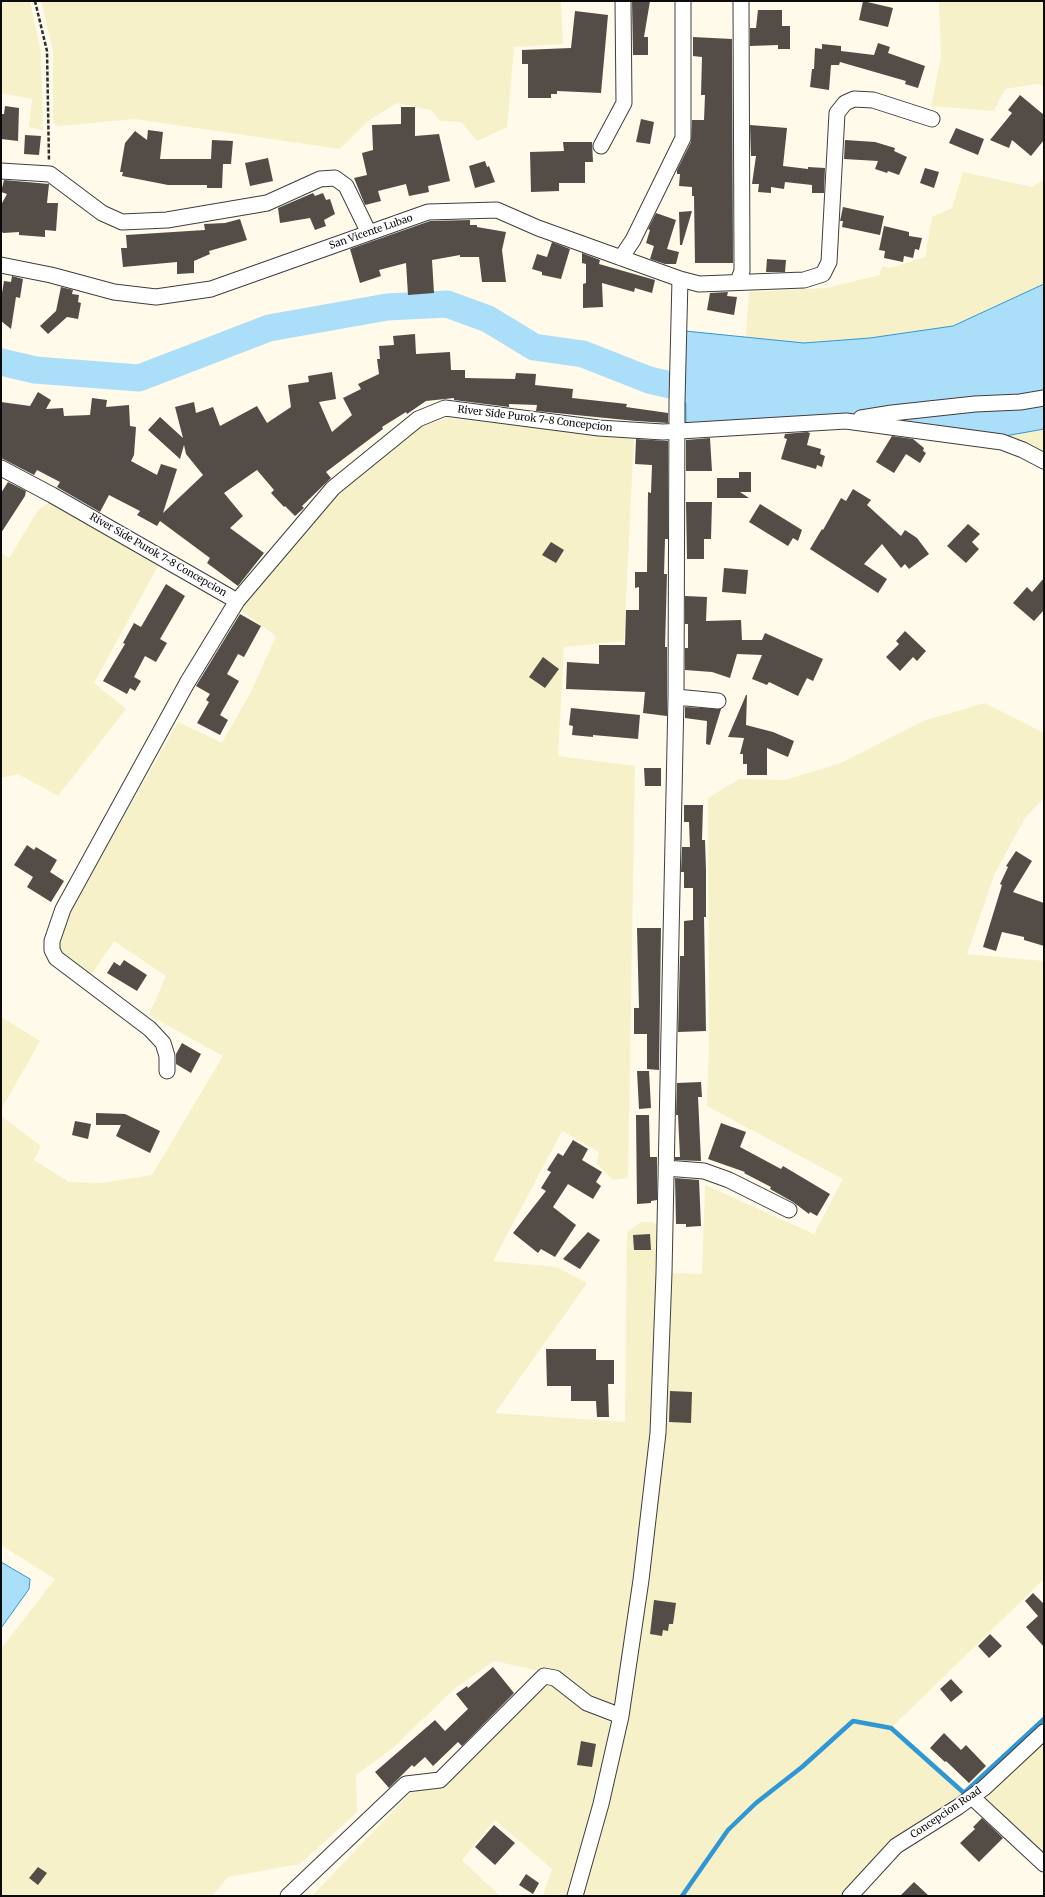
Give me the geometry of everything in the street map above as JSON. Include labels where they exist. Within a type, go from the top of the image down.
[{"type":"street","points":[[601,146],[624,103],[623,1]]},
{"type":"street","points":[[621,258],[633,240],[683,138],[683,1]]},
{"type":"street","points":[[738,281],[742,271],[741,1]]},
{"type":"street","name":"San Vicente Lubao","points":[[1,265],[51,274],[114,292],[156,297],[211,289],[428,212],[497,210],[538,228],[680,279],[699,284],[738,281],[804,280],[823,274],[829,262],[837,113],[845,103],[854,99],[873,100],[932,119]]},
{"type":"street","points":[[1,171],[50,174],[102,213],[122,222],[167,220],[267,203],[320,179],[335,178],[346,186],[369,233]]},
{"type":"street","points":[[575,1896],[601,1804],[621,1716],[641,1580],[658,1433],[666,1168],[676,696],[677,401],[680,279]]},
{"type":"street","points":[[846,421],[892,413],[975,404],[1020,402],[1044,398]]},
{"type":"street","name":"River Side Purok 7-8 Concepcion","points":[[1,468],[52,495],[238,601],[333,488],[418,419],[445,408],[600,428],[677,431],[846,421]]},
{"type":"street","points":[[846,421],[1002,442],[1023,450],[1044,461]]},
{"type":"street","points":[[167,1071],[167,1056],[163,1043],[150,1029],[56,958],[52,950],[52,941],[64,910],[187,683],[238,601]]},
{"type":"street","points":[[676,696],[718,701]]},
{"type":"street","points":[[666,1168],[704,1171],[729,1180],[789,1210]]},
{"type":"street","points":[[288,1896],[406,1784],[440,1780],[544,1676],[555,1678],[587,1703],[621,1716]]},
{"type":"street","name":"Concepcion Road","points":[[850,1896],[896,1846],[984,1788],[1044,1732]]},
{"type":"street","points":[[972,1797],[1044,1864]]},
{"type":"path","points":[[35,1],[47,51],[50,174]]},
{"type":"shaded area","points":[[1,1],[30,1],[41,52],[43,130],[29,127],[32,99],[1,93]]},
{"type":"shaded area","points":[[41,1],[561,1],[563,44],[514,47],[507,127],[477,141],[461,122],[440,121],[431,110],[397,103],[368,121],[340,149],[135,119],[59,126],[53,123],[53,51]]},
{"type":"shaded area","points":[[939,1],[1044,1],[1044,85],[1036,84],[1005,89],[994,111],[931,106],[941,58]]},
{"type":"shaded area","points":[[963,172],[1032,187],[1044,179],[1044,284],[953,326],[870,338],[804,343],[746,337],[749,292],[826,288],[880,275],[882,266],[890,268],[925,257],[932,217],[952,208]]},
{"type":"shaded area","points":[[448,418],[597,435],[634,437],[624,641],[564,647],[558,756],[635,766],[628,1178],[613,1180],[596,1163],[599,1152],[562,1131],[493,1261],[556,1267],[587,1283],[495,1413],[625,1422],[627,1232],[641,1222],[652,1222],[660,1227],[653,1430],[618,1707],[586,1698],[559,1675],[494,1661],[454,1689],[393,1748],[356,1775],[357,1812],[300,1864],[228,1877],[212,1896],[1,1896],[1,1649],[55,1579],[1,1545],[1,1116],[41,1146],[34,1160],[69,1182],[102,1183],[152,1175],[223,1056],[149,1015],[166,976],[114,941],[88,980],[57,952],[60,928],[178,722],[222,743],[251,692],[276,636],[238,608],[338,494],[421,427]]},
{"type":"shaded area","points":[[1044,429],[1044,455],[1005,436]]},
{"type":"shaded area","points":[[51,502],[158,566],[94,683],[126,709],[58,796],[18,774],[1,778],[1,553],[9,558],[39,509]]},
{"type":"shaded area","points":[[985,703],[1044,733],[1044,798],[1025,818],[995,873],[967,954],[1044,961],[1044,1579],[893,1726],[967,1793],[891,1841],[840,1896],[580,1896],[624,1716],[669,1273],[702,1274],[705,1185],[814,1234],[843,1179],[707,1106],[709,1042],[708,798],[739,779],[785,780],[841,763],[923,721]]},
{"type":"shaded area","points":[[1,1017],[40,1041],[1,1110]]},
{"type":"shaded area","points":[[553,1680],[615,1719],[570,1896],[543,1896],[552,1869],[495,1820],[462,1860],[500,1896],[312,1896],[416,1787],[440,1786]]},
{"type":"shaded area","points":[[1044,1740],[1044,1863],[984,1801],[984,1796]]},
{"type":"water","points":[[1044,284],[1044,429],[1005,436],[930,428],[686,426],[685,331],[804,343],[870,338],[953,326]]},
{"type":"water","points":[[1,1562],[30,1579],[29,1589],[1,1628]]},
{"type":"building","points":[[632,1],[650,1],[644,37],[648,37],[648,55],[633,55]]},
{"type":"building","points":[[863,1],[893,8],[888,27],[859,20]]},
{"type":"building","points":[[758,10],[782,10],[782,26],[790,26],[790,49],[778,49],[778,45],[750,46],[750,28],[756,28]]},
{"type":"building","points":[[575,11],[608,15],[601,93],[557,91],[557,94],[551,94],[551,98],[528,98],[528,64],[522,64],[522,50],[571,48]]},
{"type":"building","points":[[693,37],[732,39],[733,263],[695,263],[694,196],[692,196],[692,187],[679,186],[680,174],[677,174],[677,170],[691,142],[692,120],[704,120],[705,95],[701,95],[702,57],[693,56]]},
{"type":"building","points":[[878,43],[890,47],[888,53],[925,66],[918,88],[905,84],[906,81],[840,62],[839,65],[831,65],[829,90],[810,87],[812,69],[814,69],[815,48],[822,49],[822,44],[841,46],[841,51],[874,55]]},
{"type":"building","points":[[1020,95],[1044,115],[1044,140],[1031,156],[1012,140],[1009,148],[990,140],[1012,113],[1008,110]]},
{"type":"building","points":[[5,106],[19,108],[18,141],[1,139],[2,114],[4,114]]},
{"type":"building","points":[[401,107],[415,107],[415,136],[439,134],[450,181],[428,186],[429,192],[409,196],[406,184],[378,191],[381,201],[365,205],[354,178],[367,175],[362,153],[373,150],[372,125],[401,124]]},
{"type":"building","points":[[641,119],[654,122],[650,144],[636,142]]},
{"type":"building","points":[[750,125],[787,128],[783,166],[808,169],[808,167],[825,168],[824,193],[812,193],[812,185],[785,182],[784,189],[771,187],[771,193],[758,192],[759,184],[752,184],[756,156],[751,156]]},
{"type":"building","points":[[956,128],[984,139],[978,155],[949,143]]},
{"type":"building","points":[[148,130],[163,132],[160,159],[211,159],[212,140],[233,141],[231,164],[223,164],[222,188],[207,188],[207,185],[168,185],[122,176],[123,172],[120,172],[125,143],[135,131],[147,140]]},
{"type":"building","points":[[25,135],[41,136],[39,155],[24,154]]},
{"type":"building","points":[[845,140],[875,142],[895,148],[894,151],[907,157],[899,175],[888,171],[887,173],[875,169],[878,161],[844,159]]},
{"type":"building","points":[[563,142],[592,142],[593,162],[585,162],[585,183],[559,183],[559,191],[531,192],[530,152],[564,151]]},
{"type":"building","points":[[268,158],[273,181],[250,186],[245,163]]},
{"type":"building","points":[[485,161],[487,167],[489,166],[495,182],[475,188],[469,166]]},
{"type":"building","points":[[925,168],[939,172],[934,188],[920,183]]},
{"type":"building","points":[[4,180],[49,184],[47,203],[58,203],[56,231],[45,230],[45,237],[19,235],[19,232],[3,233],[1,231],[1,205],[7,194],[1,192]]},
{"type":"building","points":[[313,193],[315,196],[323,193],[326,200],[330,199],[335,214],[324,220],[326,226],[315,230],[310,218],[280,223],[278,208]]},
{"type":"building","points":[[843,207],[884,216],[880,235],[842,227],[843,221],[840,221]]},
{"type":"building","points":[[692,211],[682,245],[680,245],[679,212]]},
{"type":"building","points":[[656,213],[676,220],[667,249],[679,252],[676,264],[665,264],[650,259],[654,246],[646,243],[650,230],[648,229]]},
{"type":"building","points":[[240,219],[247,240],[209,251],[210,254],[194,261],[194,273],[177,274],[177,262],[123,267],[121,248],[127,248],[126,235],[205,230],[204,224],[225,223]]},
{"type":"building","points":[[470,220],[470,225],[477,225],[477,227],[506,232],[502,250],[506,282],[482,282],[479,257],[460,257],[460,255],[432,260],[434,293],[408,295],[406,263],[379,270],[381,276],[360,283],[350,249],[430,221]]},
{"type":"building","points":[[884,226],[909,232],[909,236],[922,238],[919,250],[915,249],[913,258],[904,256],[903,262],[884,258],[885,251],[879,250]]},
{"type":"building","points":[[552,242],[570,249],[561,279],[542,275],[542,272],[532,269],[537,254],[547,257]]},
{"type":"building","points":[[582,253],[600,260],[599,264],[655,280],[652,293],[635,288],[634,292],[602,283],[603,307],[583,308],[583,284],[586,283],[586,264],[582,263]]},
{"type":"building","points":[[767,259],[786,260],[785,272],[766,272]]},
{"type":"building","points":[[12,276],[23,279],[20,298],[16,297],[11,329],[1,321],[1,299],[4,281],[11,282]]},
{"type":"building","points":[[61,287],[73,290],[72,294],[79,295],[78,302],[81,303],[78,319],[67,317],[48,334],[40,326],[56,311]]},
{"type":"building","points":[[728,292],[727,296],[737,297],[734,315],[707,310],[710,293]]},
{"type":"building","points":[[415,334],[416,354],[450,352],[451,370],[465,370],[465,378],[515,379],[516,373],[536,374],[535,385],[573,389],[572,398],[627,404],[626,407],[668,413],[668,423],[536,411],[537,405],[509,404],[509,407],[454,400],[454,398],[426,401],[407,414],[406,412],[382,427],[383,429],[326,472],[331,478],[302,506],[304,508],[295,516],[271,493],[274,490],[257,470],[224,493],[243,516],[230,528],[264,553],[238,586],[207,563],[210,558],[160,521],[157,526],[137,515],[140,511],[109,495],[100,512],[57,487],[60,482],[37,470],[34,475],[1,458],[1,402],[30,406],[38,392],[51,400],[46,409],[63,408],[64,416],[90,415],[92,398],[107,400],[106,407],[129,405],[130,426],[136,427],[134,455],[131,461],[157,475],[161,464],[177,469],[163,513],[203,475],[186,454],[184,445],[180,459],[148,430],[160,417],[183,438],[175,407],[194,402],[196,413],[213,407],[220,426],[257,406],[267,423],[291,407],[288,385],[309,382],[308,376],[332,372],[336,399],[319,402],[332,432],[352,415],[343,398],[361,389],[358,384],[379,374],[377,359],[380,359],[379,346],[394,345],[393,336]]},
{"type":"building","points":[[810,433],[807,445],[821,449],[820,454],[825,456],[822,467],[817,465],[816,469],[781,459],[787,439],[784,438],[785,434]]},
{"type":"building","points":[[892,436],[913,439],[924,448],[923,451],[926,453],[920,463],[906,454],[894,473],[876,462]]},
{"type":"building","points":[[710,438],[712,471],[686,471],[686,440]]},
{"type":"building","points":[[636,439],[668,441],[668,539],[665,539],[664,574],[667,574],[665,647],[667,647],[667,716],[643,713],[645,692],[566,689],[567,662],[599,664],[599,645],[625,645],[626,610],[639,610],[639,587],[635,588],[635,572],[647,572],[648,492],[651,493],[652,465],[635,464]]},
{"type":"building","points":[[739,472],[751,472],[751,492],[740,492],[749,498],[717,498],[717,478],[739,478]]},
{"type":"building","points":[[8,482],[26,491],[25,496],[1,533],[1,493]]},
{"type":"building","points":[[853,489],[871,500],[867,505],[901,536],[905,530],[917,538],[929,554],[909,569],[905,564],[901,568],[882,544],[864,564],[887,579],[878,593],[810,549],[822,529],[823,530],[841,498],[846,501]]},
{"type":"building","points":[[686,502],[712,502],[711,539],[704,539],[704,559],[687,559]]},
{"type":"building","points":[[760,504],[802,530],[798,541],[793,538],[788,546],[749,522]]},
{"type":"building","points":[[968,524],[980,534],[972,542],[979,549],[966,563],[947,546]]},
{"type":"building","points":[[551,542],[564,550],[556,563],[542,555]]},
{"type":"building","points":[[724,568],[748,570],[746,594],[722,592]]},
{"type":"building","points":[[1044,578],[1044,610],[1034,621],[1013,603],[1027,587],[1032,592]]},
{"type":"building","points":[[166,584],[185,596],[160,639],[167,643],[156,662],[145,656],[134,677],[141,681],[135,691],[130,688],[127,694],[103,681],[125,644],[123,643],[134,623],[141,627]]},
{"type":"building","points":[[685,596],[707,597],[706,621],[741,620],[742,640],[762,640],[765,633],[823,659],[813,681],[807,678],[798,696],[769,682],[767,685],[752,679],[762,655],[737,654],[730,678],[712,672],[685,670],[685,648],[688,648],[688,624],[685,624]]},
{"type":"building","points":[[240,614],[261,626],[244,657],[238,654],[227,674],[239,681],[220,715],[228,720],[220,735],[197,723],[209,702],[206,700],[210,694],[196,686]]},
{"type":"building","points":[[905,631],[926,651],[917,661],[913,657],[900,671],[886,657],[899,644],[896,641]]},
{"type":"building","points":[[543,657],[559,669],[545,688],[529,677]]},
{"type":"building","points":[[746,695],[746,725],[773,732],[794,741],[788,757],[767,748],[767,775],[747,775],[747,764],[743,764],[743,754],[740,754],[744,738],[728,737]]},
{"type":"building","points":[[685,707],[721,709],[710,745],[706,744],[707,721],[685,718]]},
{"type":"building","points":[[571,708],[640,715],[638,739],[593,735],[593,737],[572,735],[573,726],[569,725]]},
{"type":"building","points":[[644,768],[661,768],[661,786],[645,786]]},
{"type":"building","points":[[684,805],[703,805],[702,840],[705,840],[706,871],[706,917],[704,917],[706,1031],[678,1032],[680,956],[684,956],[684,921],[693,920],[693,888],[684,888],[684,872],[681,872],[682,847],[690,847],[689,822],[684,822]]},
{"type":"building","points":[[27,845],[34,850],[36,847],[57,860],[50,872],[64,881],[51,902],[27,887],[33,877],[14,865]]},
{"type":"building","points":[[1016,851],[1032,861],[1013,892],[1044,903],[1044,946],[1024,940],[1024,937],[1002,932],[996,951],[983,947],[1002,885],[1000,884],[1008,867],[1006,866]]},
{"type":"building","points":[[637,928],[661,928],[659,1070],[647,1069],[647,1034],[634,1034],[634,1008],[639,1008]]},
{"type":"building","points":[[124,960],[147,975],[137,991],[107,973],[114,962],[120,966]]},
{"type":"building","points":[[182,1043],[201,1054],[191,1073],[176,1064],[176,1054]]},
{"type":"building","points":[[637,1071],[649,1071],[651,1108],[639,1109]]},
{"type":"building","points":[[701,1082],[702,1097],[698,1097],[701,1161],[675,1160],[675,1157],[680,1157],[678,1115],[676,1115],[677,1083]]},
{"type":"building","points":[[96,1113],[125,1114],[160,1131],[150,1153],[116,1136],[121,1125],[96,1125]]},
{"type":"building","points":[[636,1115],[649,1115],[650,1157],[657,1157],[657,1200],[651,1201],[651,1203],[637,1204]]},
{"type":"building","points":[[75,1121],[91,1124],[88,1139],[72,1135]]},
{"type":"building","points":[[721,1123],[746,1132],[740,1147],[781,1169],[783,1166],[830,1194],[817,1216],[810,1212],[809,1214],[793,1202],[770,1189],[771,1187],[744,1173],[745,1172],[708,1159]]},
{"type":"building","points":[[573,1140],[588,1149],[582,1160],[602,1172],[596,1182],[601,1186],[593,1199],[568,1184],[553,1207],[576,1225],[555,1257],[541,1249],[538,1253],[513,1233],[546,1191],[541,1188],[551,1172],[547,1170],[558,1153],[563,1156]]},
{"type":"building","points":[[675,1178],[699,1180],[701,1226],[686,1227],[686,1224],[676,1224]]},
{"type":"building","points":[[588,1232],[600,1240],[580,1269],[563,1259]]},
{"type":"building","points":[[650,1234],[651,1250],[634,1250],[633,1235]]},
{"type":"building","points":[[546,1349],[596,1349],[596,1360],[614,1360],[614,1384],[608,1384],[609,1417],[597,1417],[596,1401],[571,1401],[571,1386],[547,1386]]},
{"type":"building","points":[[670,1391],[692,1392],[691,1423],[669,1422]]},
{"type":"building","points":[[1033,1593],[1044,1604],[1044,1647],[1026,1627],[1038,1616],[1025,1601]]},
{"type":"building","points":[[654,1600],[676,1603],[673,1624],[669,1624],[668,1631],[663,1630],[662,1636],[650,1634]]},
{"type":"building","points":[[990,1634],[1002,1646],[989,1658],[978,1646]]},
{"type":"building","points":[[493,1667],[514,1693],[462,1746],[458,1742],[433,1766],[425,1757],[414,1767],[412,1765],[389,1788],[375,1772],[435,1720],[445,1731],[468,1709],[456,1694],[467,1686],[468,1688]]},
{"type":"building","points":[[951,1679],[963,1692],[951,1702],[940,1689]]},
{"type":"building","points":[[944,1733],[961,1750],[966,1745],[986,1766],[969,1783],[930,1748]]},
{"type":"building","points":[[581,1741],[596,1744],[592,1767],[577,1765]]},
{"type":"building","points":[[982,1818],[1003,1838],[979,1862],[960,1843],[975,1829],[973,1827]]},
{"type":"building","points":[[494,1825],[515,1843],[495,1865],[475,1847]]},
{"type":"building","points":[[38,1867],[47,1873],[38,1885],[29,1878]]},
{"type":"building","points":[[526,1874],[539,1883],[533,1894],[519,1885]]},
{"type":"building","points":[[914,1882],[929,1896],[900,1896]]},
{"type":"waterway","points":[[1,362],[35,370],[139,378],[269,328],[387,307],[447,304],[488,319],[534,347],[583,354],[649,380],[722,397]]},
{"type":"waterway","points":[[682,1896],[728,1830],[756,1803],[802,1767],[853,1721],[891,1728],[964,1793],[1044,1719]]}]
